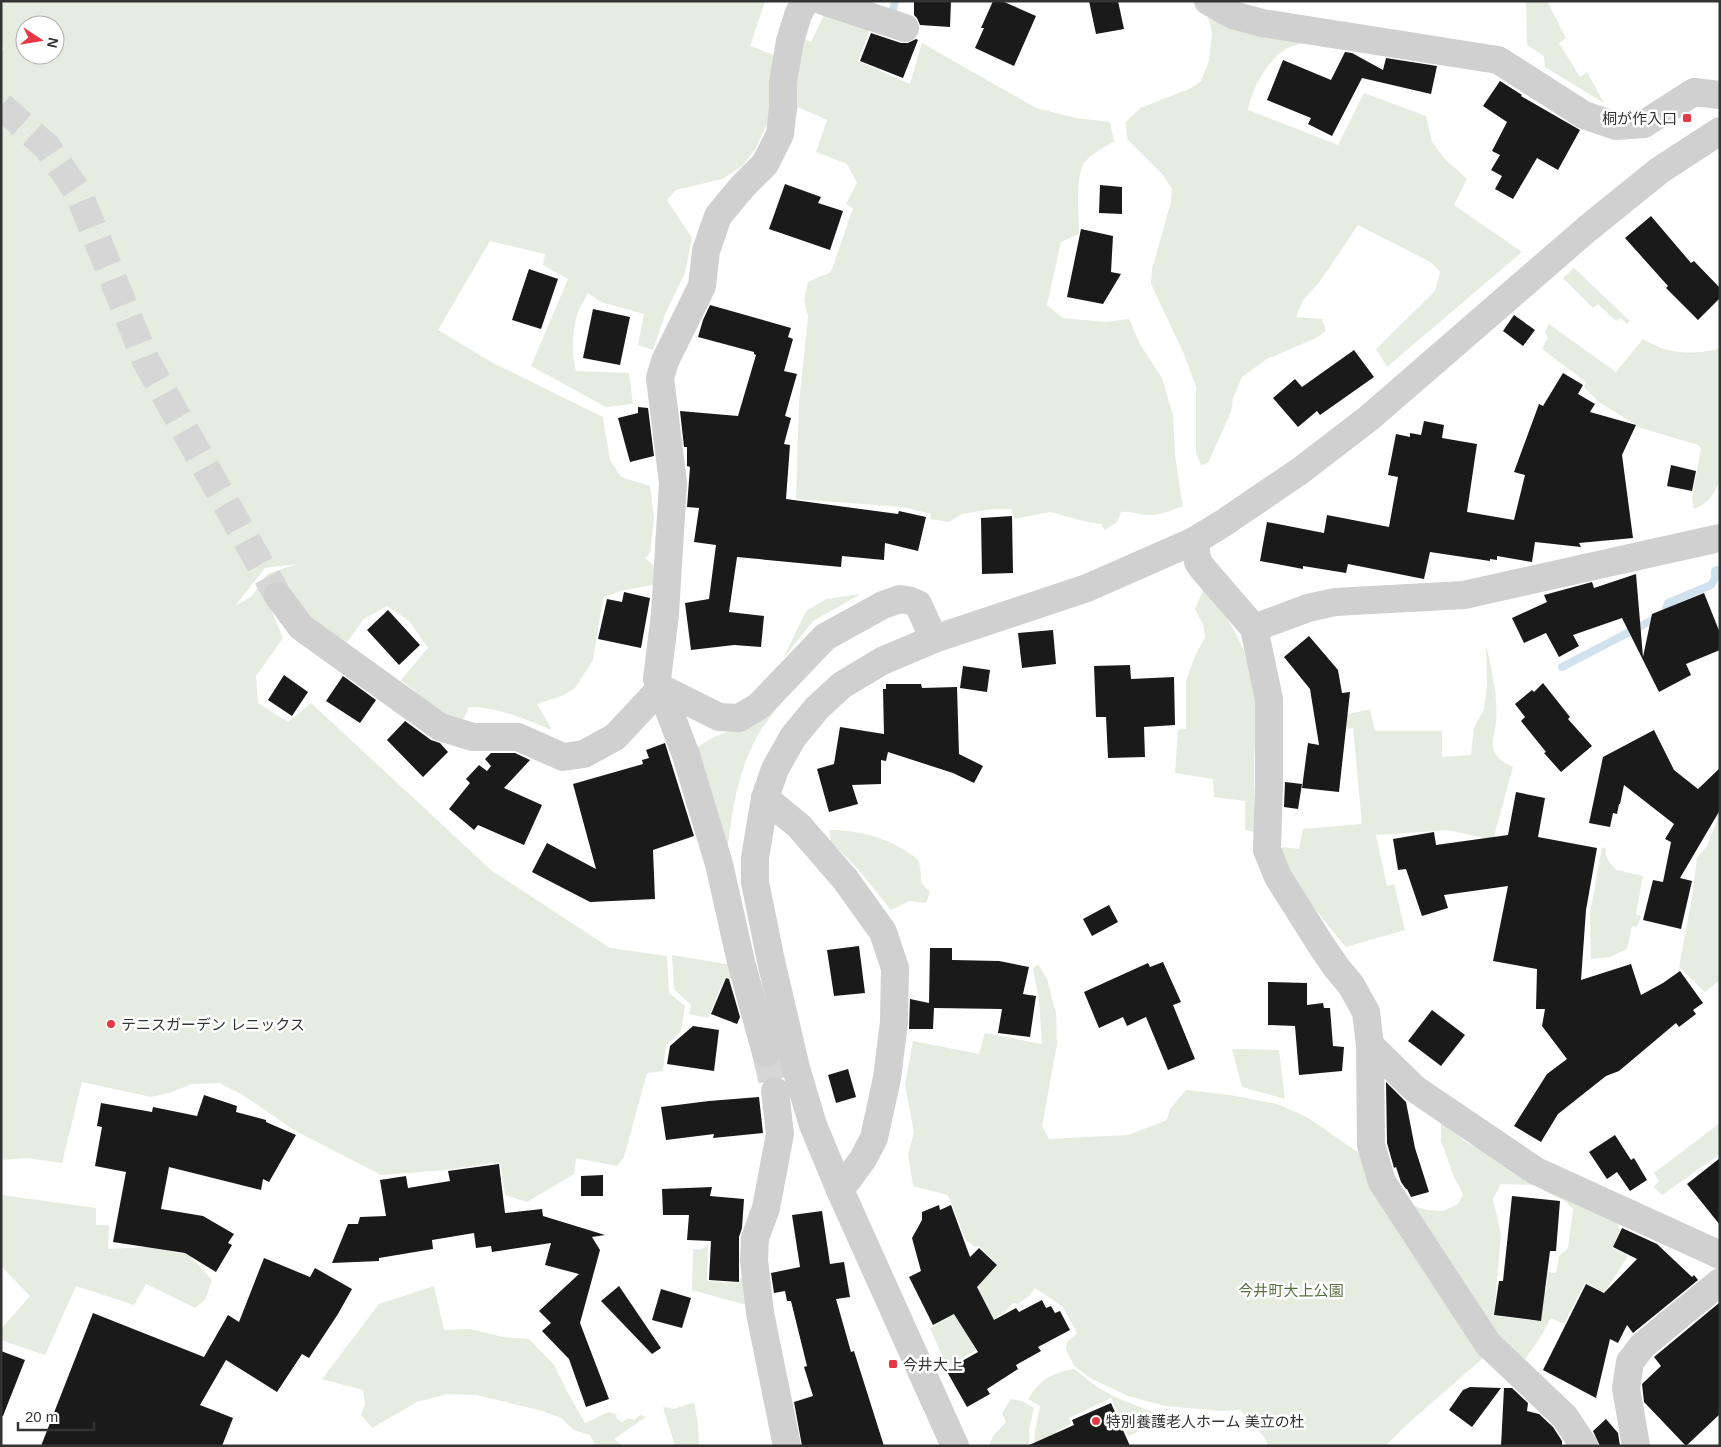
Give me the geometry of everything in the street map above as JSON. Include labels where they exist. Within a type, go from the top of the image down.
[{"type":"street","points":[[766,1054],[741,962],[719,864],[686,755],[657,679],[665,614],[674,483],[660,378],[664,361],[702,286],[706,251],[718,216],[742,187],[765,164],[780,134],[783,82],[790,41],[798,15],[805,1]]},
{"type":"street","points":[[823,1],[905,28]]},
{"type":"street","points":[[1208,1],[1233,15],[1262,24],[1498,60],[1584,115],[1616,126],[1644,124],[1694,92],[1720,95]]},
{"type":"street","points":[[954,1446],[840,1190],[814,1125],[796,1068],[771,961],[755,882],[756,850],[765,798],[775,769],[793,737],[817,708],[842,686],[882,661],[934,639],[1088,588],[1194,541],[1300,471],[1369,418],[1587,229],[1660,170],[1720,131]]},
{"type":"street","points":[[1254,628],[1308,608],[1335,602],[1464,595],[1720,538]]},
{"type":"street","points":[[1194,541],[1198,562],[1254,628],[1268,700],[1269,784],[1267,850],[1278,877],[1321,945],[1351,985],[1366,1012],[1370,1045],[1371,1145],[1382,1182],[1488,1344],[1565,1417],[1584,1446]]},
{"type":"street","points":[[278,596],[301,628],[440,727],[473,737],[518,737],[563,757],[584,754],[615,737],[661,688]]},
{"type":"street","points":[[661,688],[719,718],[739,718],[759,706],[824,637],[883,605],[900,599],[918,604],[934,639]]},
{"type":"street","points":[[765,798],[799,826],[845,879],[883,932],[895,968],[894,1022],[887,1078],[874,1138],[863,1159],[840,1190]]},
{"type":"street","points":[[1370,1045],[1415,1089],[1536,1171],[1720,1255]]},
{"type":"street","points":[[775,1091],[780,1134],[766,1208],[755,1238],[754,1260],[760,1313],[787,1446]]},
{"type":"street","points":[[1636,1446],[1626,1388],[1630,1362],[1642,1346],[1720,1282]]},
{"type":"green space","points":[[1,1],[765,1],[750,46],[779,57],[770,117],[756,148],[742,166],[722,179],[676,190],[667,200],[692,238],[685,273],[666,312],[653,350],[638,345],[644,314],[601,302],[588,293],[578,312],[573,343],[576,371],[629,373],[633,404],[606,407],[531,366],[568,279],[543,265],[545,254],[490,241],[438,330],[493,363],[603,417],[610,460],[621,477],[650,486],[654,519],[650,553],[645,558],[654,566],[653,585],[620,591],[603,598],[593,660],[575,688],[562,696],[537,704],[552,730],[511,714],[480,707],[469,707],[461,724],[441,713],[401,680],[428,648],[409,621],[387,606],[364,619],[345,645],[267,599],[283,638],[256,676],[258,703],[288,722],[311,703],[491,870],[610,948],[667,956],[669,993],[685,1006],[681,1031],[666,1045],[663,1071],[647,1073],[624,1157],[617,1166],[576,1158],[574,1174],[527,1202],[505,1195],[500,1162],[446,1170],[381,1175],[294,1130],[243,1095],[219,1083],[192,1084],[172,1092],[151,1097],[82,1082],[62,1163],[27,1158],[1,1160],[1,52],[4,48],[1,46]],"holes":[[[297,564],[267,574],[252,596],[235,606],[265,568]]]},
{"type":"green space","points":[[1526,1],[1547,1],[1566,38],[1559,43],[1580,77],[1587,72],[1604,103],[1545,67],[1544,56],[1527,45]]},
{"type":"green space","points":[[1204,3],[1313,41],[1289,48],[1273,60],[1261,76],[1248,110],[1338,145],[1364,93],[1426,116],[1432,142],[1445,159],[1467,179],[1454,205],[1522,252],[1387,367],[1376,349],[1435,291],[1440,272],[1432,263],[1358,225],[1321,280],[1303,300],[1296,317],[1322,319],[1326,331],[1316,338],[1267,359],[1242,377],[1233,398],[1231,412],[1208,463],[1201,465],[1196,453],[1196,387],[1184,354],[1151,284],[1152,269],[1171,202],[1172,189],[1163,175],[1127,139],[1126,122],[1140,108],[1189,89],[1201,81],[1209,61],[1212,32]]},
{"type":"green space","points":[[828,7],[872,23],[858,61],[910,84],[922,43],[1036,108],[1076,118],[1110,122],[1114,142],[1089,158],[1083,165],[1078,190],[1079,234],[1061,242],[1047,305],[1063,318],[1106,322],[1129,319],[1140,344],[1162,378],[1173,415],[1175,456],[1183,506],[1157,515],[1121,512],[1117,522],[1105,530],[1101,524],[1050,512],[1015,519],[1011,509],[992,509],[962,514],[949,522],[930,519],[931,514],[903,507],[796,499],[799,403],[808,317],[804,299],[808,282],[831,272],[853,208],[846,204],[857,183],[847,164],[816,152],[827,120],[798,107],[793,128],[774,168],[750,200],[744,192],[768,165],[795,35],[811,42]]},
{"type":"green space","points":[[1574,268],[1630,321],[1627,324],[1621,318],[1616,321],[1598,304],[1593,308],[1563,278]]},
{"type":"green space","points":[[1549,324],[1616,372],[1643,339],[1671,351],[1690,353],[1720,348],[1720,480],[1707,501],[1694,509],[1692,498],[1701,448],[1698,445],[1641,428],[1599,402],[1584,387],[1586,382],[1542,349],[1548,338],[1545,332]]},
{"type":"green space","points":[[1205,586],[1240,642],[1253,680],[1256,710],[1254,760],[1255,832],[1245,830],[1245,801],[1214,797],[1213,779],[1175,773],[1178,730],[1186,729],[1186,681],[1195,656],[1205,637],[1203,624],[1195,609]]},
{"type":"green space","points":[[861,594],[813,621],[783,659],[806,611],[826,599]]},
{"type":"green space","points":[[1486,645],[1496,702],[1493,748],[1498,758],[1513,767],[1493,840],[1448,830],[1376,835],[1387,886],[1394,884],[1405,930],[1346,947],[1300,888],[1279,849],[1284,847],[1299,849],[1303,829],[1362,824],[1353,728],[1347,729],[1345,715],[1370,709],[1375,731],[1442,731],[1442,757],[1471,755],[1474,728],[1484,709],[1487,684]]},
{"type":"green space","points":[[795,686],[762,728],[746,761],[735,797],[726,871],[692,750],[714,737],[751,723]]},
{"type":"green space","points":[[1716,801],[1720,806],[1720,980],[1705,992],[1679,967],[1697,858],[1707,846],[1717,821]]},
{"type":"green space","points":[[829,830],[850,831],[881,839],[900,847],[915,857],[920,866],[921,883],[930,892],[926,903],[909,901],[891,910],[858,869],[831,842]]},
{"type":"green space","points":[[1602,847],[1606,849],[1607,858],[1616,870],[1643,876],[1636,914],[1641,916],[1637,927],[1632,926],[1627,949],[1610,957],[1591,959],[1590,914]]},
{"type":"green space","points":[[672,955],[738,966],[743,980],[725,977],[708,1018],[689,1014],[691,1005],[674,989]]},
{"type":"green space","name":"今井町大上公園","points":[[1038,964],[1047,979],[1056,1013],[1057,1044],[1042,1126],[1049,1139],[1128,1135],[1167,1120],[1170,1109],[1186,1090],[1230,1095],[1277,1104],[1307,1117],[1366,1158],[1490,1352],[1385,1446],[1268,1446],[1265,1438],[1240,1410],[1221,1411],[1165,1406],[1128,1396],[1092,1379],[1074,1366],[1066,1349],[1067,1342],[1077,1333],[1063,1307],[1035,1288],[1030,1295],[1018,1304],[1013,1303],[1005,1312],[997,1317],[991,1330],[972,1344],[976,1350],[947,1367],[930,1328],[959,1312],[963,1319],[987,1306],[965,1262],[983,1280],[998,1265],[979,1246],[975,1247],[966,1240],[948,1195],[913,1186],[908,1154],[914,1132],[905,1085],[913,1041],[979,1054],[985,1033],[1042,1044],[1039,1000],[1033,969]]},
{"type":"green space","points":[[1232,1049],[1279,1050],[1285,1099],[1242,1087]]},
{"type":"green space","points":[[1441,1122],[1466,1142],[1533,1177],[1621,1215],[1618,1225],[1620,1230],[1612,1248],[1628,1256],[1605,1292],[1585,1283],[1564,1324],[1551,1318],[1521,1365],[1492,1341],[1411,1205],[1427,1210],[1443,1211],[1458,1204],[1463,1194],[1454,1177],[1441,1141]],"holes":[[[1501,1184],[1535,1185],[1565,1201],[1573,1209],[1568,1248],[1559,1256],[1556,1273],[1548,1272],[1546,1293],[1540,1292],[1532,1304],[1531,1320],[1494,1316],[1501,1234],[1493,1199]]]},
{"type":"green space","points":[[1720,1123],[1720,1154],[1662,1195],[1654,1187],[1659,1181],[1654,1173]]},
{"type":"green space","points":[[1,1195],[96,1208],[96,1225],[109,1225],[108,1249],[148,1247],[189,1255],[212,1280],[205,1300],[195,1308],[146,1284],[134,1305],[76,1286],[45,1355],[1,1340],[1,1329],[30,1296],[1,1266]]},
{"type":"green space","points":[[708,1245],[707,1281],[740,1283],[740,1278],[754,1278],[757,1308],[692,1290],[693,1249],[700,1250]]},
{"type":"green space","points":[[434,1286],[444,1330],[470,1329],[503,1337],[529,1339],[554,1365],[585,1423],[609,1412],[617,1415],[616,1418],[622,1422],[629,1418],[634,1420],[640,1415],[646,1417],[614,1439],[623,1446],[596,1446],[590,1435],[574,1430],[561,1418],[543,1411],[476,1395],[447,1394],[417,1402],[372,1428],[361,1415],[365,1404],[363,1390],[322,1379],[379,1304]]},
{"type":"green space","points":[[1074,1369],[1097,1387],[1115,1397],[1170,1419],[1128,1436],[1111,1398],[1069,1418],[1071,1424],[1056,1431],[1055,1441],[1034,1446],[1040,1406],[1028,1399],[1037,1386],[1047,1378]]},
{"type":"green space","points":[[1011,1399],[1022,1401],[1034,1408],[1029,1429],[1029,1446],[989,1446],[993,1436],[1006,1422],[1002,1413]]},
{"type":"green space","points":[[694,1402],[698,1423],[699,1446],[675,1446],[663,1407],[674,1409]]},
{"type":"building","points":[[914,1],[951,1],[950,27],[920,25],[914,15]]},
{"type":"building","points":[[993,1],[1002,1],[1036,16],[1014,66],[975,48],[984,28],[981,28]]},
{"type":"building","points":[[1089,1],[1118,1],[1124,29],[1096,34]]},
{"type":"building","points":[[871,33],[901,43],[918,40],[903,78],[860,61]]},
{"type":"building","points":[[1345,52],[1352,53],[1383,70],[1386,58],[1437,66],[1431,94],[1362,78],[1332,136],[1308,124],[1311,118],[1267,100],[1283,60],[1331,80]]},
{"type":"building","points":[[1500,81],[1521,96],[1580,130],[1558,170],[1537,158],[1513,199],[1495,189],[1502,176],[1491,170],[1500,155],[1492,151],[1507,122],[1483,106]]},
{"type":"building","points":[[785,184],[821,197],[818,203],[843,211],[830,250],[769,229]]},
{"type":"building","points":[[1100,185],[1122,187],[1122,214],[1099,213]]},
{"type":"building","points":[[1651,216],[1691,263],[1694,261],[1720,288],[1720,298],[1698,320],[1666,288],[1668,286],[1625,238]]},
{"type":"building","points":[[1081,229],[1113,236],[1111,272],[1121,274],[1103,304],[1067,297]]},
{"type":"building","points":[[529,269],[558,279],[541,329],[512,320]]},
{"type":"building","points":[[710,305],[791,328],[788,337],[793,339],[784,371],[797,374],[785,416],[791,418],[784,444],[790,445],[786,499],[898,514],[899,511],[926,517],[918,551],[885,543],[884,560],[842,556],[841,567],[737,557],[729,612],[764,616],[761,647],[734,645],[691,650],[685,603],[709,599],[716,545],[694,542],[699,508],[687,507],[690,467],[687,466],[687,447],[684,447],[680,411],[738,416],[756,355],[754,352],[698,337]]},
{"type":"building","points":[[593,309],[630,317],[620,365],[583,358]]},
{"type":"building","points":[[1514,315],[1535,330],[1523,346],[1503,331]]},
{"type":"building","points":[[1354,350],[1374,377],[1320,415],[1317,411],[1298,427],[1273,398],[1295,379],[1302,387]]},
{"type":"building","points":[[1563,373],[1583,385],[1578,394],[1595,404],[1590,412],[1636,425],[1622,455],[1633,538],[1579,543],[1581,547],[1535,542],[1532,562],[1497,556],[1497,560],[1490,559],[1490,561],[1430,552],[1424,579],[1348,564],[1346,573],[1303,566],[1303,569],[1260,561],[1267,522],[1324,533],[1327,515],[1389,527],[1398,477],[1388,475],[1396,434],[1410,437],[1410,433],[1421,435],[1424,421],[1444,425],[1442,438],[1477,444],[1467,512],[1514,520],[1525,475],[1514,472],[1539,404],[1543,406]]},
{"type":"building","points":[[638,407],[648,408],[654,456],[630,462],[618,418],[638,413]]},
{"type":"building","points":[[1671,465],[1696,471],[1692,491],[1667,486]]},
{"type":"building","points":[[1012,516],[1013,573],[982,574],[981,518]]},
{"type":"building","points":[[1636,574],[1643,657],[1652,614],[1704,593],[1720,633],[1720,650],[1686,664],[1691,675],[1659,692],[1622,618],[1573,635],[1579,646],[1559,657],[1546,633],[1524,643],[1512,618],[1547,602],[1544,595],[1592,582],[1594,588]]},
{"type":"building","points":[[624,592],[650,598],[641,648],[598,639],[607,599],[622,602]]},
{"type":"building","points":[[388,610],[420,645],[399,665],[367,630]]},
{"type":"building","points":[[1053,630],[1056,664],[1022,668],[1018,633]]},
{"type":"building","points":[[1309,636],[1338,670],[1342,693],[1350,692],[1339,792],[1302,788],[1308,743],[1319,745],[1310,689],[1284,657]]},
{"type":"building","points":[[1130,665],[1131,679],[1174,677],[1175,725],[1144,727],[1145,757],[1108,758],[1106,717],[1096,717],[1094,666]]},
{"type":"building","points":[[963,666],[990,670],[987,692],[960,688]]},
{"type":"building","points":[[284,675],[308,692],[292,716],[268,700]]},
{"type":"building","points":[[343,676],[376,700],[360,723],[326,701]]},
{"type":"building","points":[[1543,683],[1570,717],[1568,719],[1592,746],[1561,772],[1544,753],[1546,752],[1521,721],[1525,717],[1515,704],[1532,690],[1534,692]]},
{"type":"building","points":[[886,684],[921,684],[922,688],[957,687],[959,754],[983,766],[974,783],[953,773],[888,752],[886,761],[881,760],[881,784],[852,785],[858,804],[829,812],[817,769],[834,764],[840,727],[884,734],[883,689],[886,689]]},
{"type":"building","points":[[405,721],[431,740],[440,743],[448,752],[423,777],[387,740]]},
{"type":"building","points":[[1654,730],[1674,770],[1698,789],[1720,768],[1720,810],[1680,878],[1692,881],[1681,929],[1643,920],[1653,880],[1663,882],[1671,842],[1665,839],[1674,824],[1624,785],[1617,814],[1613,813],[1610,827],[1589,823],[1603,757]]},
{"type":"building","points":[[665,743],[694,836],[653,850],[655,899],[590,902],[532,872],[547,843],[596,869],[573,784],[643,764],[642,760],[649,758],[646,750]]},
{"type":"building","points":[[491,753],[515,753],[530,760],[504,788],[542,805],[524,845],[478,825],[474,830],[449,809],[470,783],[466,779],[479,765],[487,771],[491,766],[485,759]]},
{"type":"building","points":[[1285,782],[1302,784],[1298,809],[1284,807]]},
{"type":"building","points":[[1516,792],[1545,798],[1538,837],[1597,848],[1586,910],[1581,980],[1631,964],[1641,995],[1680,971],[1703,1003],[1693,1010],[1696,1014],[1679,1027],[1676,1023],[1619,1071],[1606,1076],[1558,1114],[1541,1142],[1514,1126],[1547,1074],[1567,1059],[1542,1026],[1545,1009],[1536,1009],[1537,969],[1493,961],[1508,886],[1444,895],[1448,908],[1422,916],[1406,869],[1398,870],[1393,839],[1434,832],[1436,845],[1508,835]]},
{"type":"building","points":[[1109,905],[1118,922],[1092,936],[1083,919]]},
{"type":"building","points":[[859,946],[865,993],[834,996],[827,950]]},
{"type":"building","points":[[930,948],[952,948],[952,960],[999,961],[1029,967],[1023,994],[1036,996],[1030,1037],[998,1033],[1002,1009],[934,1008],[933,1029],[909,1029],[910,999],[929,1003]]},
{"type":"building","points":[[1163,962],[1181,1002],[1173,1005],[1195,1059],[1168,1070],[1146,1017],[1127,1026],[1123,1017],[1099,1028],[1084,992],[1148,963],[1150,967]]},
{"type":"building","points":[[726,978],[729,979],[740,1017],[737,1024],[711,1014]]},
{"type":"building","points":[[1268,982],[1307,983],[1307,1005],[1323,1003],[1324,1008],[1330,1008],[1333,1046],[1344,1047],[1342,1071],[1299,1075],[1295,1026],[1268,1025]]},
{"type":"building","points":[[1432,1010],[1465,1035],[1441,1066],[1408,1041]]},
{"type":"building","points":[[693,1026],[719,1030],[714,1071],[667,1064],[670,1046]]},
{"type":"building","points":[[848,1069],[856,1097],[836,1103],[828,1075]]},
{"type":"building","points":[[1386,1082],[1406,1102],[1415,1148],[1429,1192],[1411,1197],[1401,1182],[1396,1167],[1394,1168],[1387,1143]]},
{"type":"building","points":[[204,1095],[237,1106],[236,1112],[266,1120],[266,1122],[296,1135],[269,1182],[263,1179],[261,1190],[169,1167],[161,1209],[203,1216],[234,1234],[228,1243],[232,1245],[216,1272],[185,1253],[113,1242],[126,1172],[95,1166],[102,1127],[97,1126],[101,1103],[152,1112],[153,1107],[197,1116]]},
{"type":"building","points":[[759,1097],[763,1133],[713,1138],[714,1134],[666,1140],[661,1107]]},
{"type":"building","points":[[1615,1135],[1631,1160],[1634,1158],[1647,1180],[1630,1191],[1617,1172],[1607,1179],[1589,1152]]},
{"type":"building","points":[[1720,1158],[1720,1225],[1687,1184]]},
{"type":"building","points":[[499,1164],[505,1213],[542,1209],[543,1216],[605,1235],[592,1237],[600,1250],[580,1323],[609,1399],[586,1407],[569,1359],[542,1331],[551,1323],[539,1311],[579,1274],[545,1265],[551,1243],[492,1252],[491,1246],[476,1248],[474,1233],[432,1240],[433,1249],[379,1258],[379,1261],[332,1263],[348,1224],[358,1224],[360,1217],[386,1216],[380,1180],[406,1176],[408,1188],[450,1181],[448,1171]]},
{"type":"building","points":[[603,1175],[603,1196],[581,1196],[581,1176]]},
{"type":"building","points":[[712,1187],[710,1196],[744,1199],[742,1228],[739,1237],[739,1282],[709,1280],[711,1241],[687,1240],[689,1215],[663,1215],[662,1189]]},
{"type":"building","points":[[1512,1196],[1560,1201],[1556,1251],[1550,1251],[1541,1321],[1494,1315],[1499,1281],[1503,1281]]},
{"type":"building","points":[[939,1205],[940,1210],[951,1205],[970,1257],[979,1248],[997,1265],[977,1287],[994,1320],[1016,1308],[1019,1312],[1042,1300],[1046,1308],[1051,1306],[1055,1313],[1060,1311],[1070,1330],[1038,1347],[1041,1351],[1016,1365],[1018,1369],[987,1389],[990,1394],[967,1407],[946,1370],[978,1352],[954,1314],[933,1325],[909,1277],[921,1271],[912,1238],[922,1220],[922,1212]]},
{"type":"building","points":[[822,1211],[830,1264],[844,1262],[850,1297],[836,1299],[851,1352],[854,1351],[884,1446],[802,1446],[794,1402],[813,1396],[804,1367],[807,1366],[791,1301],[787,1301],[785,1291],[774,1293],[771,1273],[800,1267],[792,1215]]},
{"type":"building","points":[[1622,1228],[1657,1244],[1692,1277],[1694,1275],[1698,1280],[1633,1333],[1627,1325],[1618,1343],[1610,1339],[1596,1398],[1543,1370],[1586,1284],[1604,1293],[1637,1259],[1613,1247]]},
{"type":"building","points":[[264,1258],[310,1277],[315,1268],[352,1289],[309,1358],[302,1354],[277,1392],[226,1360],[200,1405],[233,1418],[222,1446],[41,1446],[93,1313],[204,1357],[228,1315],[239,1322]]},
{"type":"building","points":[[619,1286],[661,1348],[652,1354],[601,1301]]},
{"type":"building","points":[[661,1289],[691,1298],[682,1328],[652,1320]]},
{"type":"building","points":[[1719,1303],[1720,1414],[1686,1446],[1644,1402],[1642,1384],[1661,1366],[1654,1357]]},
{"type":"building","points":[[1,1351],[25,1360],[3,1416],[1,1416]]},
{"type":"building","points":[[1470,1387],[1501,1388],[1472,1427],[1449,1410],[1463,1390]]},
{"type":"building","points":[[1504,1388],[1512,1388],[1528,1403],[1527,1411],[1539,1414],[1553,1427],[1562,1441],[1562,1446],[1501,1446]]},
{"type":"building","name":"特別養護老人ホーム 美立の杜","points":[[1111,1403],[1130,1446],[1027,1446],[1074,1425],[1072,1420]]},
{"type":"building","points":[[1606,1419],[1618,1433],[1620,1446],[1601,1446],[1599,1444],[1593,1431]]},
{"type":"waterway","points":[[891,18],[895,1]]},
{"type":"waterway","points":[[1562,667],[1664,614],[1668,603],[1711,585],[1715,578],[1715,571],[1720,569]]},
{"type":"tunnel","points":[[1,106],[47,147],[79,194],[146,361],[278,596]]},
{"type":"tunnel","points":[[766,1053],[775,1091]]},
{"type":"place","name":"桐が作入口","points":[[1687,118]]},
{"type":"place","name":"テニスガーデン レニックス","points":[[111,1024]]},
{"type":"place","name":"今井大上","points":[[893,1364]]},
{"type":"place","name":"特別養護老人ホーム 美立の杜","points":[[1096,1421]]}]
